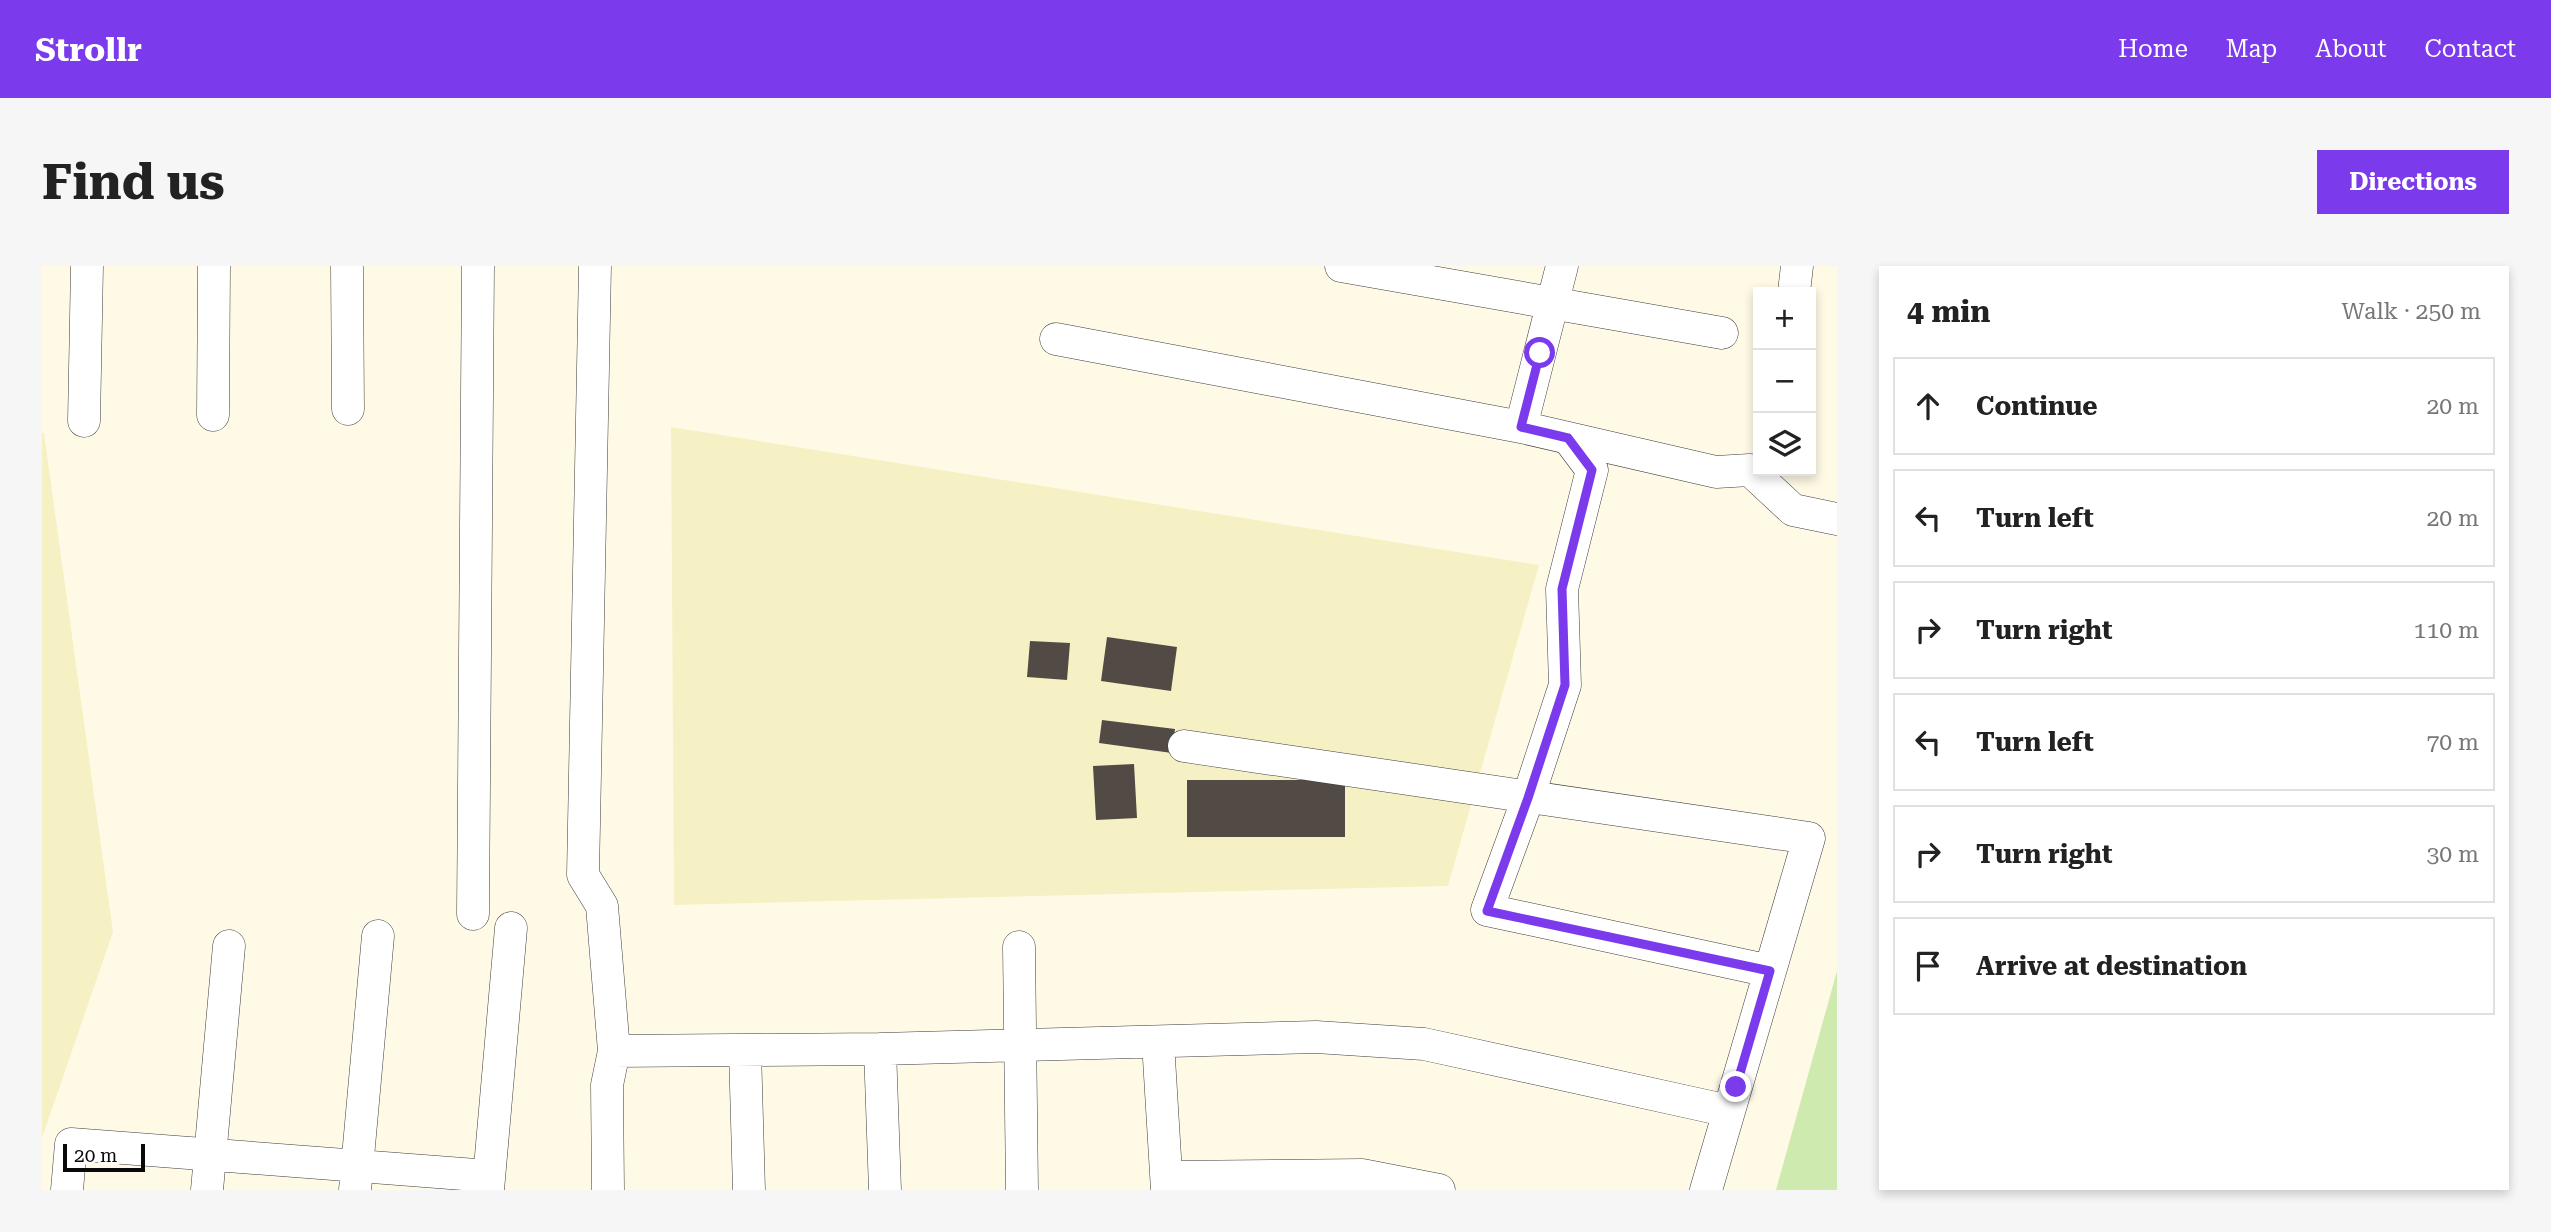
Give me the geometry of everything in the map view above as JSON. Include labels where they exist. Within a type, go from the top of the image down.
[{"type":"street","points":[[83,421],[86,266]]},
{"type":"street","points":[[213,415],[214,266]]},
{"type":"street","points":[[346,266],[348,409]]},
{"type":"street","points":[[473,914],[478,266]]},
{"type":"street","points":[[595,266],[583,875],[602,906],[614,1051],[607,1085],[608,1190]]},
{"type":"street","points":[[1341,266],[1418,273],[1552,303],[1722,333]]},
{"type":"street","points":[[1521,427],[1562,266]]},
{"type":"street","points":[[1795,287],[1797,266]]},
{"type":"street","points":[[1056,339],[1521,427],[1716,472],[1750,470],[1771,480],[1793,510],[1837,519]]},
{"type":"street","points":[[1568,438],[1592,470],[1562,589],[1565,685],[1487,911],[1770,971]]},
{"type":"street","points":[[1184,746],[1809,838],[1706,1190]]},
{"type":"street","points":[[67,1190],[71,1144],[210,1155],[356,1178],[488,1183],[511,928]]},
{"type":"street","points":[[356,1178],[377,936]]},
{"type":"street","points":[[207,1190],[229,946]]},
{"type":"street","points":[[1019,947],[1022,1190]]},
{"type":"street","points":[[614,1051],[880,1049],[1316,1037],[1424,1044],[1729,1111]]},
{"type":"street","points":[[1158,1042],[1167,1184],[1362,1175],[1439,1190]]},
{"type":"street","points":[[880,1049],[885,1190]]},
{"type":"street","points":[[745,1051],[749,1190]]},
{"type":"shaded area","points":[[671,427],[1539,565],[1448,886],[674,905]]},
{"type":"shaded area","points":[[42,433],[113,932],[42,1138]]},
{"type":"green space","points":[[1837,971],[1837,1190],[1776,1190]]},
{"type":"building","points":[[1107,637],[1177,647],[1171,691],[1101,681]]},
{"type":"building","points":[[1030,641],[1070,643],[1067,680],[1027,677]]},
{"type":"building","points":[[1102,720],[1175,729],[1172,753],[1099,743]]},
{"type":"building","points":[[1134,764],[1137,818],[1096,820],[1093,766]]},
{"type":"building","points":[[1187,780],[1345,780],[1345,837],[1187,837]]},
{"type":"route","points":[[1540,353],[1521,427],[1568,438],[1592,470],[1562,589],[1565,685],[1487,911],[1770,971],[1736,1087]]}]
